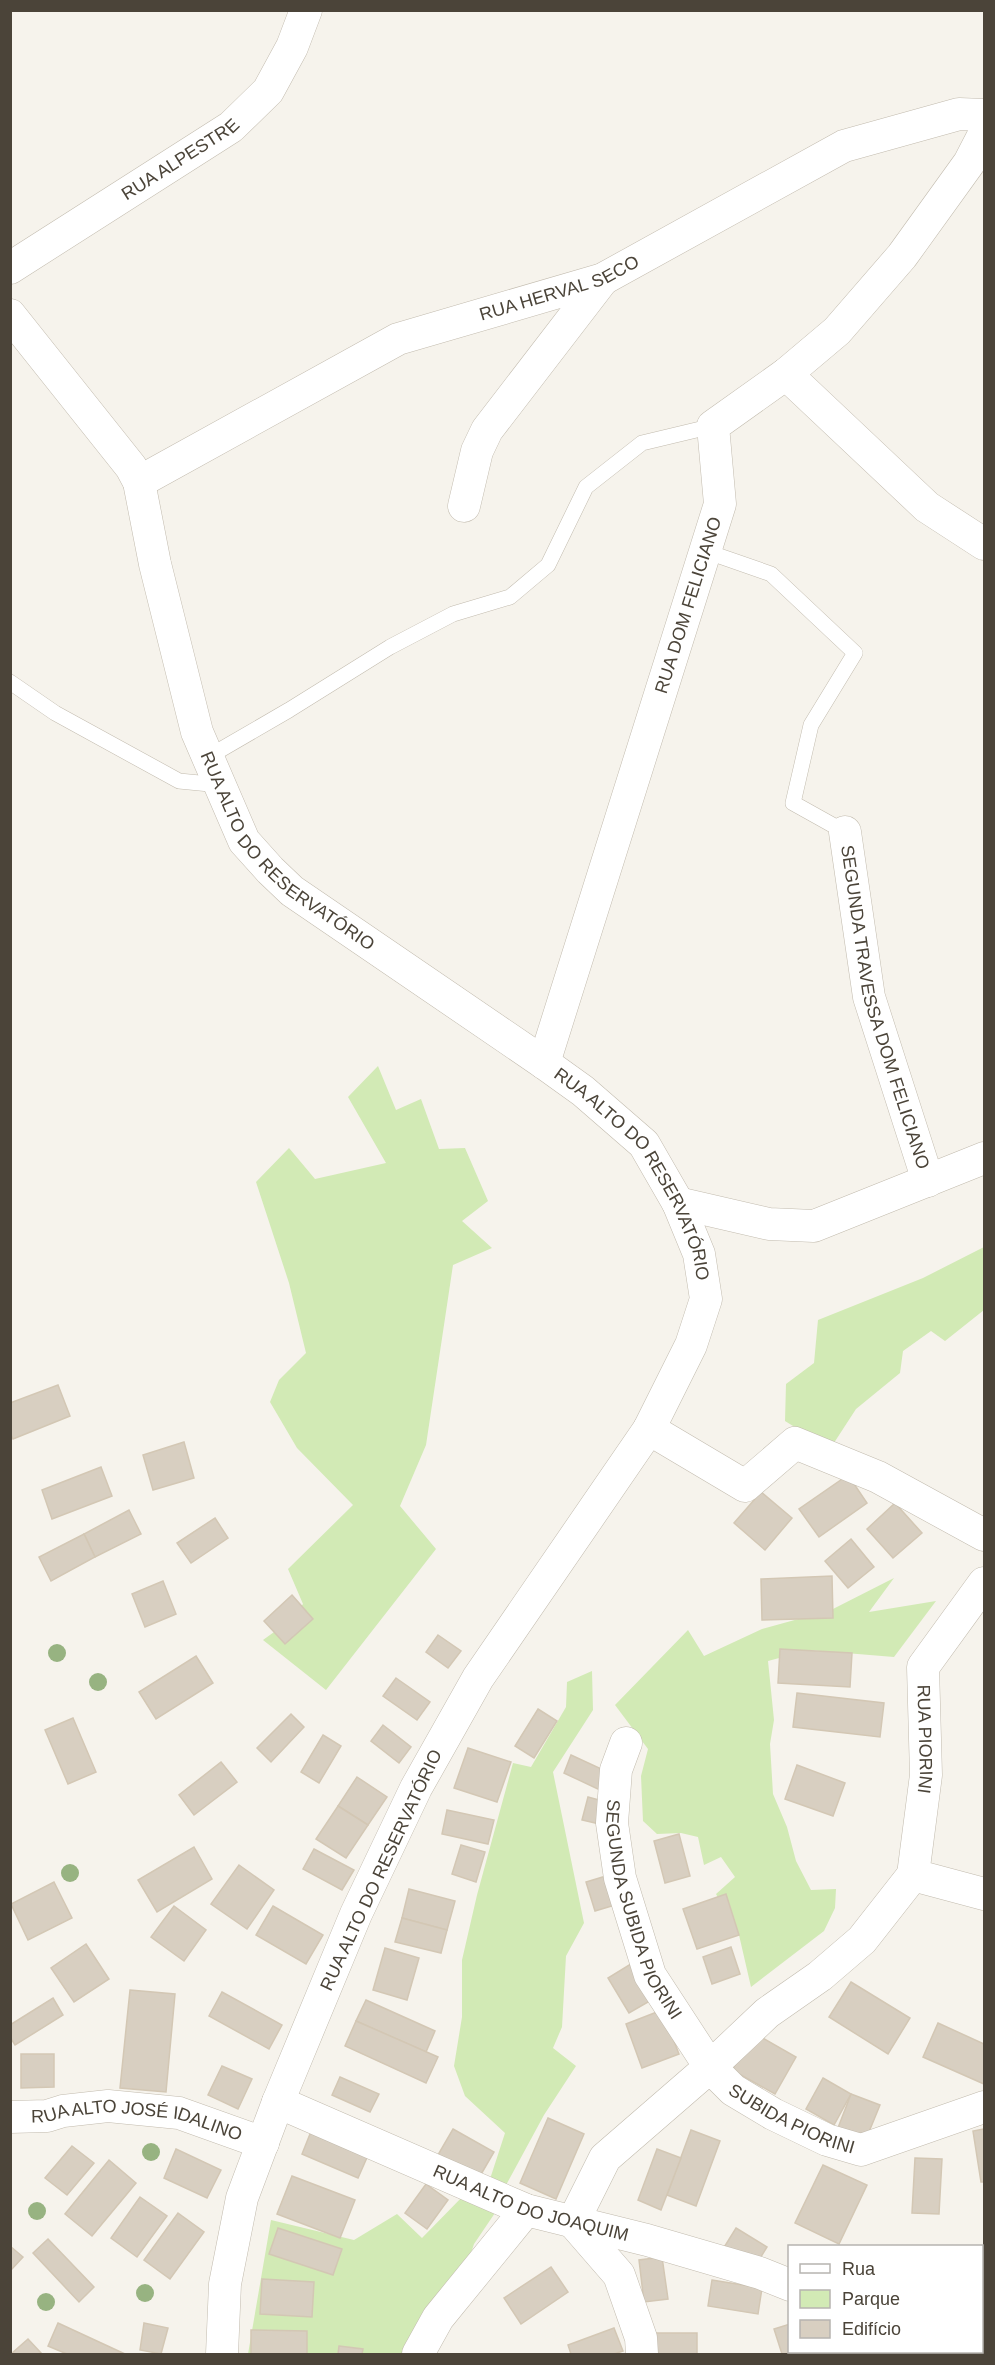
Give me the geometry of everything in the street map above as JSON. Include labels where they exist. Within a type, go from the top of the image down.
[{"type":"street","name":"RUA ALPESTRE","points":[[10,268],[231,127],[268,91],[292,47],[306,10]]},
{"type":"street","name":"RUA HERVAL SECO","points":[[139,482],[398,339],[603,279],[844,146],[959,114],[984,115]]},
{"type":"street","points":[[713,426],[786,374],[837,331],[902,256],[969,163],[984,134]]},
{"type":"street","points":[[464,506],[477,451],[487,430],[603,279]]},
{"type":"street","name":"RUA ALTO DO RESERVATÓRIO","points":[[10,315],[132,468],[139,482],[155,564],[197,732],[244,841],[292,891],[583,1091],[644,1144],[678,1203],[699,1254],[705,1299],[691,1345],[649,1429],[478,1678],[416,1788],[356,1914],[278,2102],[242,2198],[225,2284],[222,2355]]},
{"type":"street","points":[[786,374],[927,507],[984,544]]},
{"type":"street","name":"RUA DOM FELICIANO","points":[[544,1063],[720,504],[713,426]]},
{"type":"street","name":"SEGUNDA TRAVESSA DOM FELICIANO","points":[[845,832],[869,998],[928,1181]]},
{"type":"street","points":[[678,1203],[769,1224],[814,1226],[984,1158]]},
{"type":"street","points":[[649,1429],[745,1486],[795,1443],[878,1477],[984,1535]]},
{"type":"street","name":"RUA PIORINI","points":[[913,1875],[926,1775],[923,1667],[984,1583]]},
{"type":"street","name":"SEGUNDA SUBIDA PIORINI","points":[[626,1743],[616,1770],[612,1823],[620,1878],[650,1975],[710,2067]]},
{"type":"street","points":[[913,1875],[984,1894]]},
{"type":"street","name":"SUBIDA PIORINI","points":[[573,2222],[605,2158],[710,2067],[767,2013],[820,1976],[862,1940],[913,1875]]},
{"type":"street","name":"SUBIDA PIORINI","points":[[710,2067],[733,2090],[773,2114],[827,2140],[861,2150],[984,2107]]},
{"type":"street","name":"RUA ALTO DO JOAQUIM","points":[[278,2102],[526,2210],[658,2243],[760,2273],[788,2285]]},
{"type":"street","name":"RUA ALTO JOSÉ IDALINO","points":[[10,2117],[47,2116],[63,2111],[108,2106],[179,2113],[263,2143]]},
{"type":"street","points":[[418,2355],[438,2318],[526,2210]]},
{"type":"street","points":[[573,2222],[619,2275],[641,2338],[642,2355]]},
{"type":"lane","points":[[10,682],[55,712],[179,781],[214,771],[289,710],[390,647],[453,614],[510,597],[548,566],[586,487],[642,443],[713,426]]},
{"type":"lane","points":[[705,551],[771,574],[855,652],[811,725],[794,803],[845,832]]},
{"type":"green space","points":[[378,1066],[396,1110],[421,1099],[439,1149],[465,1148],[488,1201],[462,1221],[492,1248],[453,1265],[426,1445],[400,1506],[436,1549],[326,1690],[263,1640],[288,1622],[303,1604],[288,1569],[353,1505],[297,1448],[270,1402],[279,1380],[306,1353],[289,1283],[256,1182],[289,1148],[315,1179],[386,1163],[348,1097]]},
{"type":"green space","points":[[984,1247],[984,1310],[945,1341],[931,1331],[903,1351],[900,1373],[856,1409],[830,1449],[785,1421],[786,1384],[814,1363],[818,1320],[923,1278]]},
{"type":"green space","points":[[894,1578],[869,1612],[936,1601],[894,1657],[809,1650],[768,1661],[774,1720],[770,1744],[773,1794],[787,1827],[796,1861],[811,1890],[836,1889],[835,1908],[824,1931],[751,1987],[739,1935],[716,1894],[735,1877],[721,1857],[704,1865],[698,1837],[681,1833],[657,1834],[643,1821],[641,1776],[648,1749],[615,1705],[688,1630],[704,1656],[762,1629],[831,1610]]},
{"type":"green space","points":[[592,1671],[593,1710],[553,1772],[584,1923],[566,1956],[562,2027],[553,2048],[576,2066],[544,2115],[505,2187],[490,2179],[505,2133],[465,2096],[454,2066],[462,2017],[462,1960],[513,1763],[531,1767],[566,1707],[567,1682]]},
{"type":"green space","points":[[465,2194],[497,2210],[474,2244],[469,2259],[401,2354],[248,2354],[271,2220],[354,2240],[397,2214],[422,2238]]},
{"type":"building","points":[[58,1385],[70,1416],[13,1439],[10,1432],[10,1403]]},
{"type":"building","points":[[184,1442],[194,1478],[153,1490],[143,1455]]},
{"type":"building","points":[[101,1467],[112,1496],[52,1519],[42,1490]]},
{"type":"building","points":[[848,1475],[867,1503],[819,1537],[799,1509]]},
{"type":"building","points":[[761,1492],[792,1518],[765,1550],[734,1523]]},
{"type":"building","points":[[895,1503],[922,1533],[893,1558],[867,1529]]},
{"type":"building","points":[[129,1510],[141,1534],[95,1557],[84,1534]]},
{"type":"building","points":[[215,1518],[228,1538],[191,1563],[177,1543]]},
{"type":"building","points":[[84,1534],[95,1557],[51,1581],[39,1557]]},
{"type":"building","points":[[851,1539],[874,1567],[848,1588],[825,1561]]},
{"type":"building","points":[[832,1576],[833,1618],[762,1620],[761,1579]]},
{"type":"building","points":[[163,1581],[176,1614],[145,1627],[132,1594]]},
{"type":"building","points":[[292,1595],[313,1619],[285,1644],[264,1621]]},
{"type":"building","points":[[438,1635],[461,1651],[448,1668],[426,1652]]},
{"type":"building","points":[[780,1649],[852,1653],[850,1687],[778,1683]]},
{"type":"building","points":[[196,1656],[213,1683],[156,1719],[139,1692]]},
{"type":"building","points":[[396,1678],[430,1702],[417,1720],[383,1696]]},
{"type":"building","points":[[797,1693],[884,1703],[880,1737],[793,1727]]},
{"type":"building","points":[[538,1709],[557,1721],[534,1758],[515,1746]]},
{"type":"building","points":[[291,1714],[304,1727],[271,1762],[257,1748]]},
{"type":"building","points":[[73,1718],[96,1772],[68,1784],[45,1730]]},
{"type":"building","points":[[383,1725],[411,1747],[399,1763],[371,1741]]},
{"type":"building","points":[[323,1735],[341,1746],[319,1783],[301,1772]]},
{"type":"building","points":[[468,1748],[511,1762],[497,1802],[454,1788]]},
{"type":"building","points":[[571,1755],[608,1772],[600,1790],[564,1773]]},
{"type":"building","points":[[221,1762],[237,1782],[194,1815],[179,1795]]},
{"type":"building","points":[[797,1765],[845,1783],[833,1816],[785,1799]]},
{"type":"building","points":[[357,1777],[387,1797],[368,1825],[338,1806]]},
{"type":"building","points":[[588,1797],[610,1803],[604,1825],[582,1820]]},
{"type":"building","points":[[338,1806],[368,1825],[346,1858],[316,1839]]},
{"type":"building","points":[[447,1810],[494,1820],[488,1844],[442,1834]]},
{"type":"building","points":[[679,1834],[690,1876],[665,1883],[654,1841]]},
{"type":"building","points":[[461,1845],[485,1852],[476,1882],[452,1874]]},
{"type":"building","points":[[194,1847],[212,1879],[157,1912],[138,1880]]},
{"type":"building","points":[[314,1849],[354,1870],[342,1890],[303,1869]]},
{"type":"building","points":[[239,1865],[274,1890],[247,1929],[211,1904]]},
{"type":"building","points":[[606,1876],[615,1905],[595,1911],[586,1882]]},
{"type":"building","points":[[54,1882],[72,1918],[28,1940],[11,1904]]},
{"type":"building","points":[[409,1889],[455,1901],[447,1930],[402,1918]]},
{"type":"building","points":[[726,1894],[739,1935],[697,1949],[683,1909]]},
{"type":"building","points":[[174,1906],[206,1930],[184,1961],[151,1937]]},
{"type":"building","points":[[273,1906],[323,1935],[306,1964],[256,1935]]},
{"type":"building","points":[[402,1918],[447,1930],[441,1953],[395,1942]]},
{"type":"building","points":[[86,1944],[109,1979],[74,2002],[51,1968]]},
{"type":"building","points":[[731,1947],[740,1974],[712,1984],[703,1957]]},
{"type":"building","points":[[385,1948],[419,1958],[407,2000],[373,1990]]},
{"type":"building","points":[[634,1962],[655,1998],[629,2013],[608,1978]]},
{"type":"building","points":[[851,1982],[910,2018],[888,2054],[829,2017]]},
{"type":"building","points":[[130,1990],[175,1994],[166,2092],[120,2088]]},
{"type":"building","points":[[222,1992],[282,2025],[269,2049],[209,2016]]},
{"type":"building","points":[[53,1998],[63,2015],[15,2045],[10,2037],[10,2025]]},
{"type":"building","points":[[366,2000],[435,2031],[426,2052],[356,2021]]},
{"type":"building","points":[[662,2010],[679,2054],[642,2068],[626,2024]]},
{"type":"building","points":[[356,2021],[438,2057],[426,2083],[345,2046]]},
{"type":"building","points":[[938,2023],[984,2044],[984,2084],[923,2057]]},
{"type":"building","points":[[754,2033],[796,2057],[775,2094],[732,2070]]},
{"type":"building","points":[[21,2054],[54,2054],[54,2087],[21,2088]]},
{"type":"building","points":[[222,2066],[252,2079],[238,2109],[208,2095]]},
{"type":"building","points":[[340,2077],[379,2094],[370,2112],[332,2095]]},
{"type":"building","points":[[823,2078],[851,2094],[834,2125],[806,2109]]},
{"type":"building","points":[[851,2094],[880,2105],[864,2144],[836,2133]]},
{"type":"building","points":[[548,2118],[584,2134],[556,2199],[520,2183]]},
{"type":"building","points":[[312,2129],[369,2153],[358,2178],[302,2154]]},
{"type":"building","points":[[453,2129],[494,2152],[476,2183],[435,2160]]},
{"type":"building","points":[[984,2129],[984,2182],[981,2182],[973,2131]]},
{"type":"building","points":[[691,2130],[720,2141],[696,2206],[667,2195]]},
{"type":"building","points":[[72,2146],[94,2163],[67,2195],[45,2178]]},
{"type":"building","points":[[176,2149],[221,2170],[207,2198],[164,2178]]},
{"type":"building","points":[[657,2149],[681,2158],[661,2210],[638,2200]]},
{"type":"building","points":[[915,2158],[942,2159],[939,2214],[912,2213]]},
{"type":"building","points":[[109,2160],[136,2183],[92,2236],[65,2214]]},
{"type":"building","points":[[823,2165],[867,2185],[839,2244],[795,2223]]},
{"type":"building","points":[[292,2176],[355,2200],[340,2238],[277,2214]]},
{"type":"building","points":[[426,2184],[448,2200],[427,2229],[405,2213]]},
{"type":"building","points":[[140,2197],[167,2216],[137,2257],[111,2238]]},
{"type":"building","points":[[178,2213],[204,2232],[170,2279],[144,2260]]},
{"type":"building","points":[[278,2228],[342,2249],[333,2275],[269,2254]]},
{"type":"building","points":[[736,2228],[767,2247],[754,2268],[723,2249]]},
{"type":"building","points":[[48,2239],[94,2287],[79,2302],[33,2253]]},
{"type":"building","points":[[10,2246],[23,2257],[10,2271]]},
{"type":"building","points":[[662,2257],[668,2299],[644,2302],[639,2260]]},
{"type":"building","points":[[551,2267],[568,2292],[521,2324],[504,2298]]},
{"type":"building","points":[[984,2277],[984,2319],[983,2318]]},
{"type":"building","points":[[262,2279],[314,2282],[312,2317],[260,2314]]},
{"type":"building","points":[[712,2280],[762,2288],[758,2314],[708,2306]]},
{"type":"building","points":[[58,2323],[125,2354],[67,2354],[48,2346]]},
{"type":"building","points":[[144,2323],[168,2328],[161,2354],[140,2350]]},
{"type":"building","points":[[788,2325],[788,2353],[815,2353],[782,2354],[774,2329]]},
{"type":"building","points":[[614,2328],[623,2351],[614,2354],[571,2354],[568,2345]]},
{"type":"building","points":[[251,2330],[307,2331],[307,2354],[251,2354]]},
{"type":"building","points":[[656,2333],[697,2333],[697,2354],[656,2354]]},
{"type":"building","points":[[28,2339],[42,2354],[11,2354]]},
{"type":"building","points":[[339,2346],[363,2349],[362,2354],[338,2354]]}]
